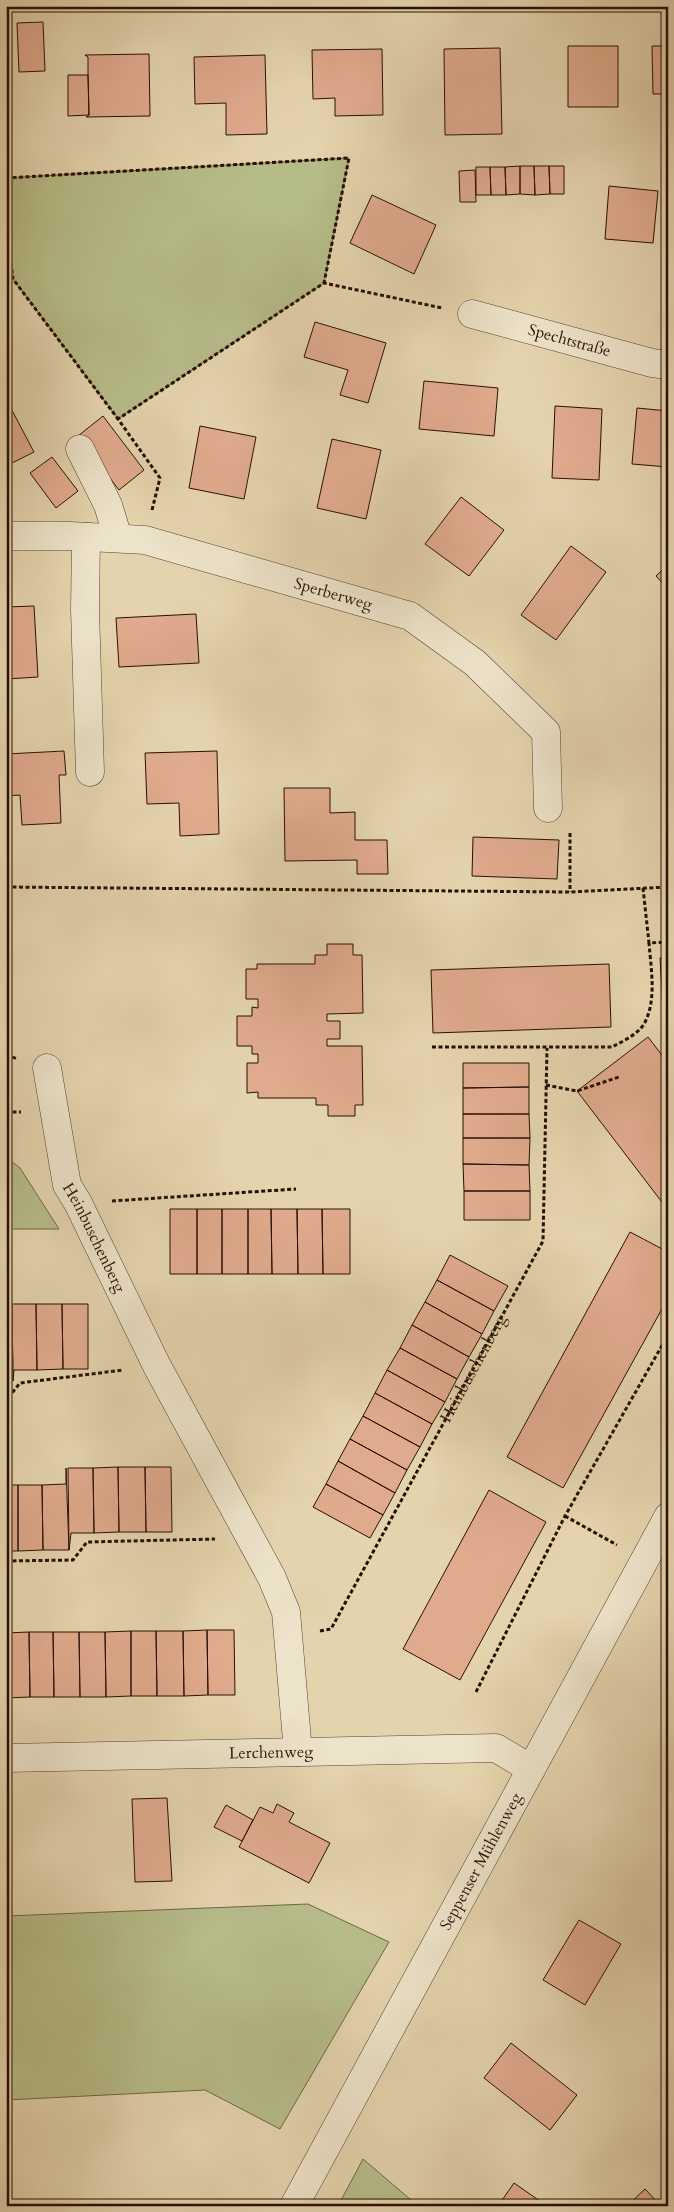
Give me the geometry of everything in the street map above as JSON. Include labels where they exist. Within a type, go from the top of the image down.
[{"type":"street","name":"Spechtstraße","points":[[472,314],[652,363],[668,365]]},
{"type":"street","points":[[80,449],[108,505],[118,538]]},
{"type":"street","name":"Sperberweg","points":[[6,536],[145,540],[410,616],[474,663],[546,732],[548,808]]},
{"type":"street","points":[[86,537],[85,610],[90,772]]},
{"type":"street","name":"Heinbuschenberg","points":[[48,1068],[67,1185],[78,1203],[157,1366],[272,1578],[286,1612],[298,1752]]},
{"type":"street","name":"Seppenser Mühlenweg","points":[[294,2206],[668,1517]]},
{"type":"street","name":"Lerchenweg","points":[[6,1758],[496,1748],[531,1769]]},
{"type":"path","points":[[6,75],[9,147],[6,147]]},
{"type":"path","points":[[6,178],[349,158],[324,283],[118,419]]},
{"type":"path","points":[[6,224],[8,256],[13,279],[160,478],[145,540]]},
{"type":"path","points":[[324,283],[413,302]]},
{"type":"path","points":[[548,808],[570,816],[570,892]]},
{"type":"path","points":[[6,887],[570,892],[668,887]]},
{"type":"path","points":[[432,1047],[612,1047],[631,1036],[643,1025],[650,1007],[652,983],[643,888]]},
{"type":"path","points":[[649,943],[668,942]]},
{"type":"path","name":"Heinbuschenberg","points":[[288,1637],[331,1629],[543,1242],[547,1048]]},
{"type":"path","points":[[546,1085],[577,1091],[619,1076]]},
{"type":"path","points":[[78,1203],[296,1189]]},
{"type":"path","points":[[476,1692],[565,1516],[668,1334]]},
{"type":"path","points":[[6,1393],[12,1393],[20,1383],[157,1366]]},
{"type":"path","points":[[565,1516],[644,1560]]},
{"type":"path","points":[[6,1561],[72,1560],[87,1542],[226,1539],[244,1526]]},
{"type":"green space","points":[[349,158],[324,283],[118,419],[13,279],[6,224],[6,178]]},
{"type":"green space","points":[[6,1157],[20,1168],[59,1229],[6,1229]]},
{"type":"green space","points":[[308,1904],[389,1942],[280,2129],[205,2090],[6,2100],[6,1916]]},
{"type":"green space","points":[[363,2159],[418,2206],[338,2206]]},
{"type":"building","points":[[43,22],[45,71],[19,72],[17,23]]},
{"type":"building","points":[[568,46],[618,46],[618,107],[568,107]]},
{"type":"building","points":[[652,46],[668,46],[668,94],[653,94]]},
{"type":"building","points":[[500,48],[502,134],[445,135],[444,49]]},
{"type":"building","points":[[382,49],[383,115],[335,116],[335,98],[313,99],[312,50]]},
{"type":"building","points":[[149,54],[150,116],[86,117],[89,115],[88,57],[85,55]]},
{"type":"building","points":[[265,55],[267,134],[226,135],[226,103],[195,104],[194,57]]},
{"type":"building","points":[[68,75],[88,75],[89,115],[68,116]]},
{"type":"building","points":[[520,166],[520,194],[506,195],[505,167]]},
{"type":"building","points":[[520,166],[534,166],[535,195],[520,194]]},
{"type":"building","points":[[534,166],[549,166],[550,194],[535,195]]},
{"type":"building","points":[[549,166],[564,166],[564,194],[550,194]]},
{"type":"building","points":[[476,167],[490,167],[491,195],[476,195]]},
{"type":"building","points":[[490,167],[505,167],[506,195],[491,195]]},
{"type":"building","points":[[475,170],[476,202],[460,202],[459,171]]},
{"type":"building","points":[[609,186],[658,191],[653,243],[605,239]]},
{"type":"building","points":[[372,195],[436,225],[414,274],[350,243]]},
{"type":"building","points":[[315,322],[386,343],[368,403],[340,395],[348,370],[304,357]]},
{"type":"building","points":[[424,381],[498,388],[494,436],[419,429]]},
{"type":"building","points":[[6,399],[34,452],[6,466]]},
{"type":"building","points":[[555,406],[602,409],[599,480],[552,478]]},
{"type":"building","points":[[637,408],[668,411],[668,467],[632,464]]},
{"type":"building","points":[[103,416],[144,470],[119,490],[78,436]]},
{"type":"building","points":[[200,426],[256,437],[244,499],[189,488]]},
{"type":"building","points":[[332,439],[381,450],[366,519],[317,508]]},
{"type":"building","points":[[52,457],[78,491],[56,508],[30,473]]},
{"type":"building","points":[[461,497],[504,530],[469,576],[425,544]]},
{"type":"building","points":[[571,546],[606,572],[556,640],[521,615]]},
{"type":"building","points":[[668,565],[668,589],[656,576]]},
{"type":"building","points":[[34,606],[38,677],[6,679],[6,607]]},
{"type":"building","points":[[196,614],[199,663],[119,667],[116,618]]},
{"type":"building","points":[[664,671],[668,671],[668,722],[666,722]]},
{"type":"building","points":[[64,751],[66,775],[59,775],[61,823],[22,825],[20,795],[6,796],[6,754]]},
{"type":"building","points":[[217,751],[219,834],[180,836],[179,803],[147,804],[145,753]]},
{"type":"building","points":[[284,788],[330,788],[330,813],[355,812],[355,840],[387,840],[388,874],[357,874],[357,860],[285,861]]},
{"type":"building","points":[[473,837],[559,840],[557,879],[472,876]]},
{"type":"building","points":[[327,944],[353,944],[353,955],[362,955],[363,1013],[327,1014],[327,1021],[340,1021],[340,1039],[327,1039],[327,1046],[362,1046],[363,1105],[355,1105],[355,1116],[328,1116],[328,1105],[316,1105],[316,1098],[258,1098],[258,1092],[247,1093],[247,1063],[258,1063],[258,1054],[252,1054],[252,1046],[237,1046],[237,1016],[252,1016],[252,1007],[258,1008],[258,999],[246,999],[246,969],[257,969],[257,964],[315,964],[315,955],[327,955]]},
{"type":"building","points":[[660,958],[668,958],[668,1027],[664,1027]]},
{"type":"building","points":[[609,964],[611,1027],[433,1033],[431,970]]},
{"type":"building","points":[[648,1037],[668,1063],[668,1210],[577,1091]]},
{"type":"building","points":[[463,1063],[529,1063],[529,1087],[463,1088]]},
{"type":"building","points":[[529,1087],[529,1114],[463,1114],[463,1088]]},
{"type":"building","points":[[463,1114],[529,1114],[530,1138],[463,1138]]},
{"type":"building","points":[[463,1138],[530,1138],[529,1165],[463,1164]]},
{"type":"building","points":[[463,1164],[529,1165],[530,1191],[464,1191]]},
{"type":"building","points":[[464,1191],[530,1191],[530,1220],[464,1220]]},
{"type":"building","points":[[170,1209],[197,1209],[197,1274],[170,1274]]},
{"type":"building","points":[[197,1209],[222,1209],[222,1274],[197,1274]]},
{"type":"building","points":[[222,1209],[248,1209],[248,1274],[222,1274]]},
{"type":"building","points":[[248,1209],[271,1209],[272,1274],[248,1274]]},
{"type":"building","points":[[271,1209],[297,1209],[298,1274],[272,1274]]},
{"type":"building","points":[[297,1209],[322,1209],[323,1274],[298,1274]]},
{"type":"building","points":[[322,1209],[350,1209],[350,1274],[323,1274]]},
{"type":"building","points":[[630,1232],[668,1252],[668,1298],[563,1488],[507,1457]]},
{"type":"building","points":[[450,1255],[508,1286],[494,1311],[437,1280]]},
{"type":"building","points":[[437,1280],[494,1311],[482,1334],[425,1302]]},
{"type":"building","points":[[425,1302],[482,1334],[469,1357],[412,1325]]},
{"type":"building","points":[[12,1304],[13,1381],[6,1381],[6,1316],[10,1316],[10,1305]]},
{"type":"building","points":[[12,1304],[36,1304],[37,1370],[14,1370],[13,1381]]},
{"type":"building","points":[[36,1304],[62,1304],[63,1369],[37,1370]]},
{"type":"building","points":[[62,1304],[88,1304],[88,1369],[63,1369]]},
{"type":"building","points":[[412,1325],[469,1357],[457,1379],[400,1348]]},
{"type":"building","points":[[400,1348],[457,1379],[445,1402],[387,1370]]},
{"type":"building","points":[[387,1370],[445,1402],[432,1424],[375,1393]]},
{"type":"building","points":[[375,1393],[432,1424],[420,1447],[363,1416]]},
{"type":"building","points":[[363,1416],[420,1447],[407,1470],[350,1439]]},
{"type":"building","points":[[350,1439],[407,1470],[395,1493],[338,1461]]},
{"type":"building","points":[[338,1461],[395,1493],[383,1515],[326,1484]]},
{"type":"building","points":[[118,1467],[145,1467],[146,1532],[119,1532]]},
{"type":"building","points":[[118,1467],[119,1532],[94,1533],[93,1468]]},
{"type":"building","points":[[145,1467],[171,1467],[172,1532],[146,1532]]},
{"type":"building","points":[[66,1468],[69,1550],[43,1550],[42,1485],[66,1484]]},
{"type":"building","points":[[68,1468],[93,1468],[94,1533],[71,1533],[69,1550]]},
{"type":"building","points":[[326,1484],[383,1515],[370,1538],[313,1507]]},
{"type":"building","points":[[6,1485],[18,1485],[18,1551],[6,1551]]},
{"type":"building","points":[[18,1485],[42,1485],[43,1550],[18,1551]]},
{"type":"building","points":[[489,1490],[546,1522],[460,1680],[403,1649]]},
{"type":"building","points":[[207,1630],[234,1630],[235,1695],[208,1695]]},
{"type":"building","points":[[207,1630],[208,1695],[184,1696],[183,1631]]},
{"type":"building","points":[[131,1631],[156,1631],[157,1696],[131,1696]]},
{"type":"building","points":[[131,1631],[131,1696],[106,1697],[105,1632]]},
{"type":"building","points":[[156,1631],[183,1631],[184,1696],[157,1696]]},
{"type":"building","points":[[29,1632],[53,1632],[54,1697],[30,1697]]},
{"type":"building","points":[[29,1632],[30,1697],[6,1698],[6,1633]]},
{"type":"building","points":[[53,1632],[79,1632],[80,1697],[54,1697]]},
{"type":"building","points":[[79,1632],[105,1632],[106,1697],[80,1697]]},
{"type":"building","points":[[167,1798],[172,1881],[135,1882],[132,1799]]},
{"type":"building","points":[[277,1804],[294,1813],[289,1822],[330,1843],[309,1883],[239,1847],[260,1807],[273,1813]]},
{"type":"building","points":[[226,1805],[253,1820],[242,1841],[214,1827]]},
{"type":"building","points":[[579,1920],[621,1944],[585,2005],[543,1980]]},
{"type":"building","points":[[511,2043],[577,2095],[550,2130],[484,2078]]},
{"type":"building","points":[[514,2183],[547,2206],[498,2206]]},
{"type":"building","points":[[645,2189],[661,2206],[627,2206]]}]
